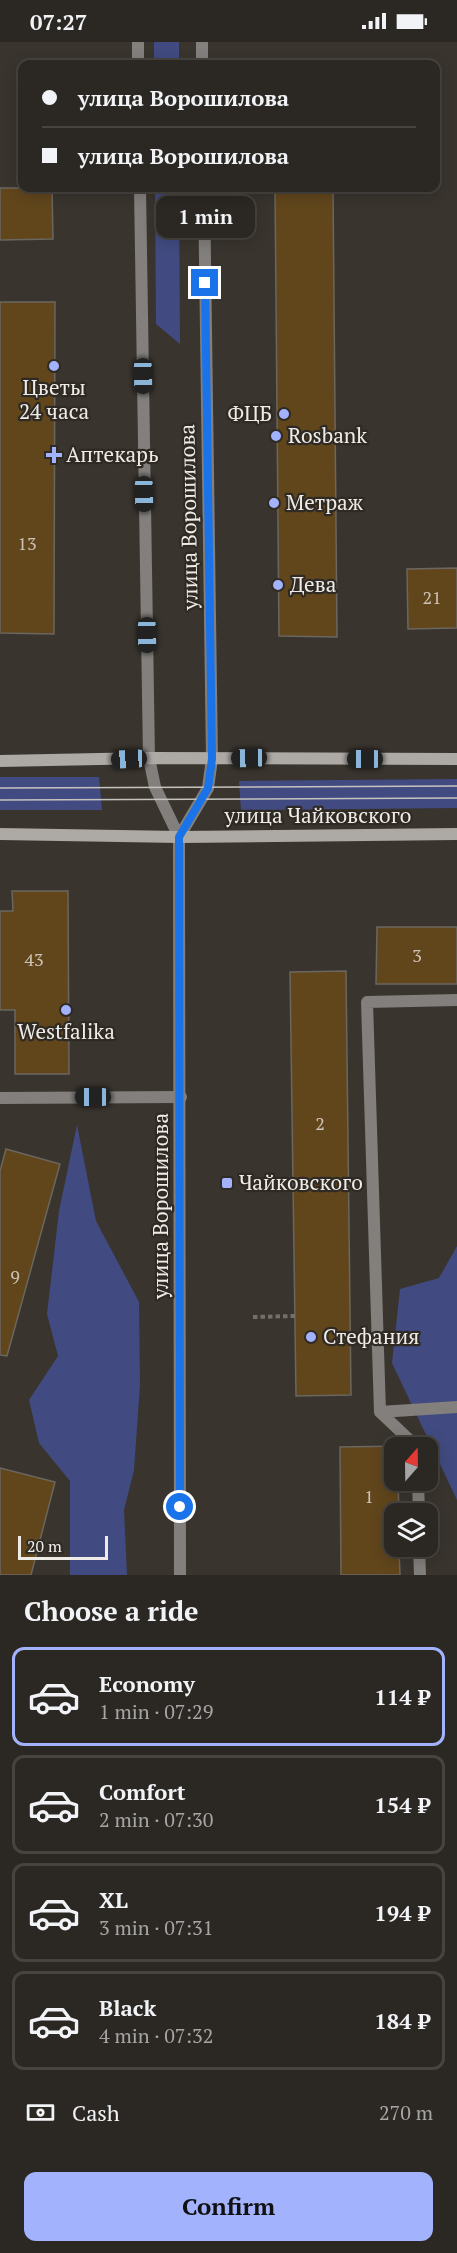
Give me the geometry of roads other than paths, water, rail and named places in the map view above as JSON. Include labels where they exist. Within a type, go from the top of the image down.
[{"type":"main road","points":[[0,761],[148,758],[457,759]]},
{"type":"main road","name":"улица Чайковского","points":[[0,834],[179,837],[457,834]]},
{"type":"street","points":[[138,42],[138,60]]},
{"type":"street","points":[[202,42],[202,60]]},
{"type":"street","name":"улица Ворошилова","points":[[140,192],[148,758],[155,787],[179,837],[180,1575]]},
{"type":"street","name":"улица Ворошилова","points":[[179,837],[208,788],[212,759],[204,192]]},
{"type":"street","points":[[406,1437],[380,1412],[367,1002],[457,1000]]},
{"type":"street","points":[[0,1098],[181,1097]]},
{"type":"street","points":[[380,1412],[457,1407]]},
{"type":"street","points":[[419,1557],[420,1575]]},
{"type":"tram line","points":[[0,788],[457,786]]},
{"type":"tram line","points":[[0,800],[457,798]]},
{"type":"place","name":"Цветы 24 часа","points":[[54,366]]},
{"type":"place","name":"ФЦБ","points":[[284,414]]},
{"type":"place","name":"Rosbank","points":[[276,436]]},
{"type":"place","name":"Аптекарь","points":[[54,455]]},
{"type":"place","name":"Метраж","points":[[274,503]]},
{"type":"place","name":"Дева","points":[[278,585]]},
{"type":"place","name":"Westfalika","points":[[66,1010]]},
{"type":"place","name":"Чайковского","points":[[227,1183]]},
{"type":"place","name":"Стефания","points":[[311,1337]]}]
